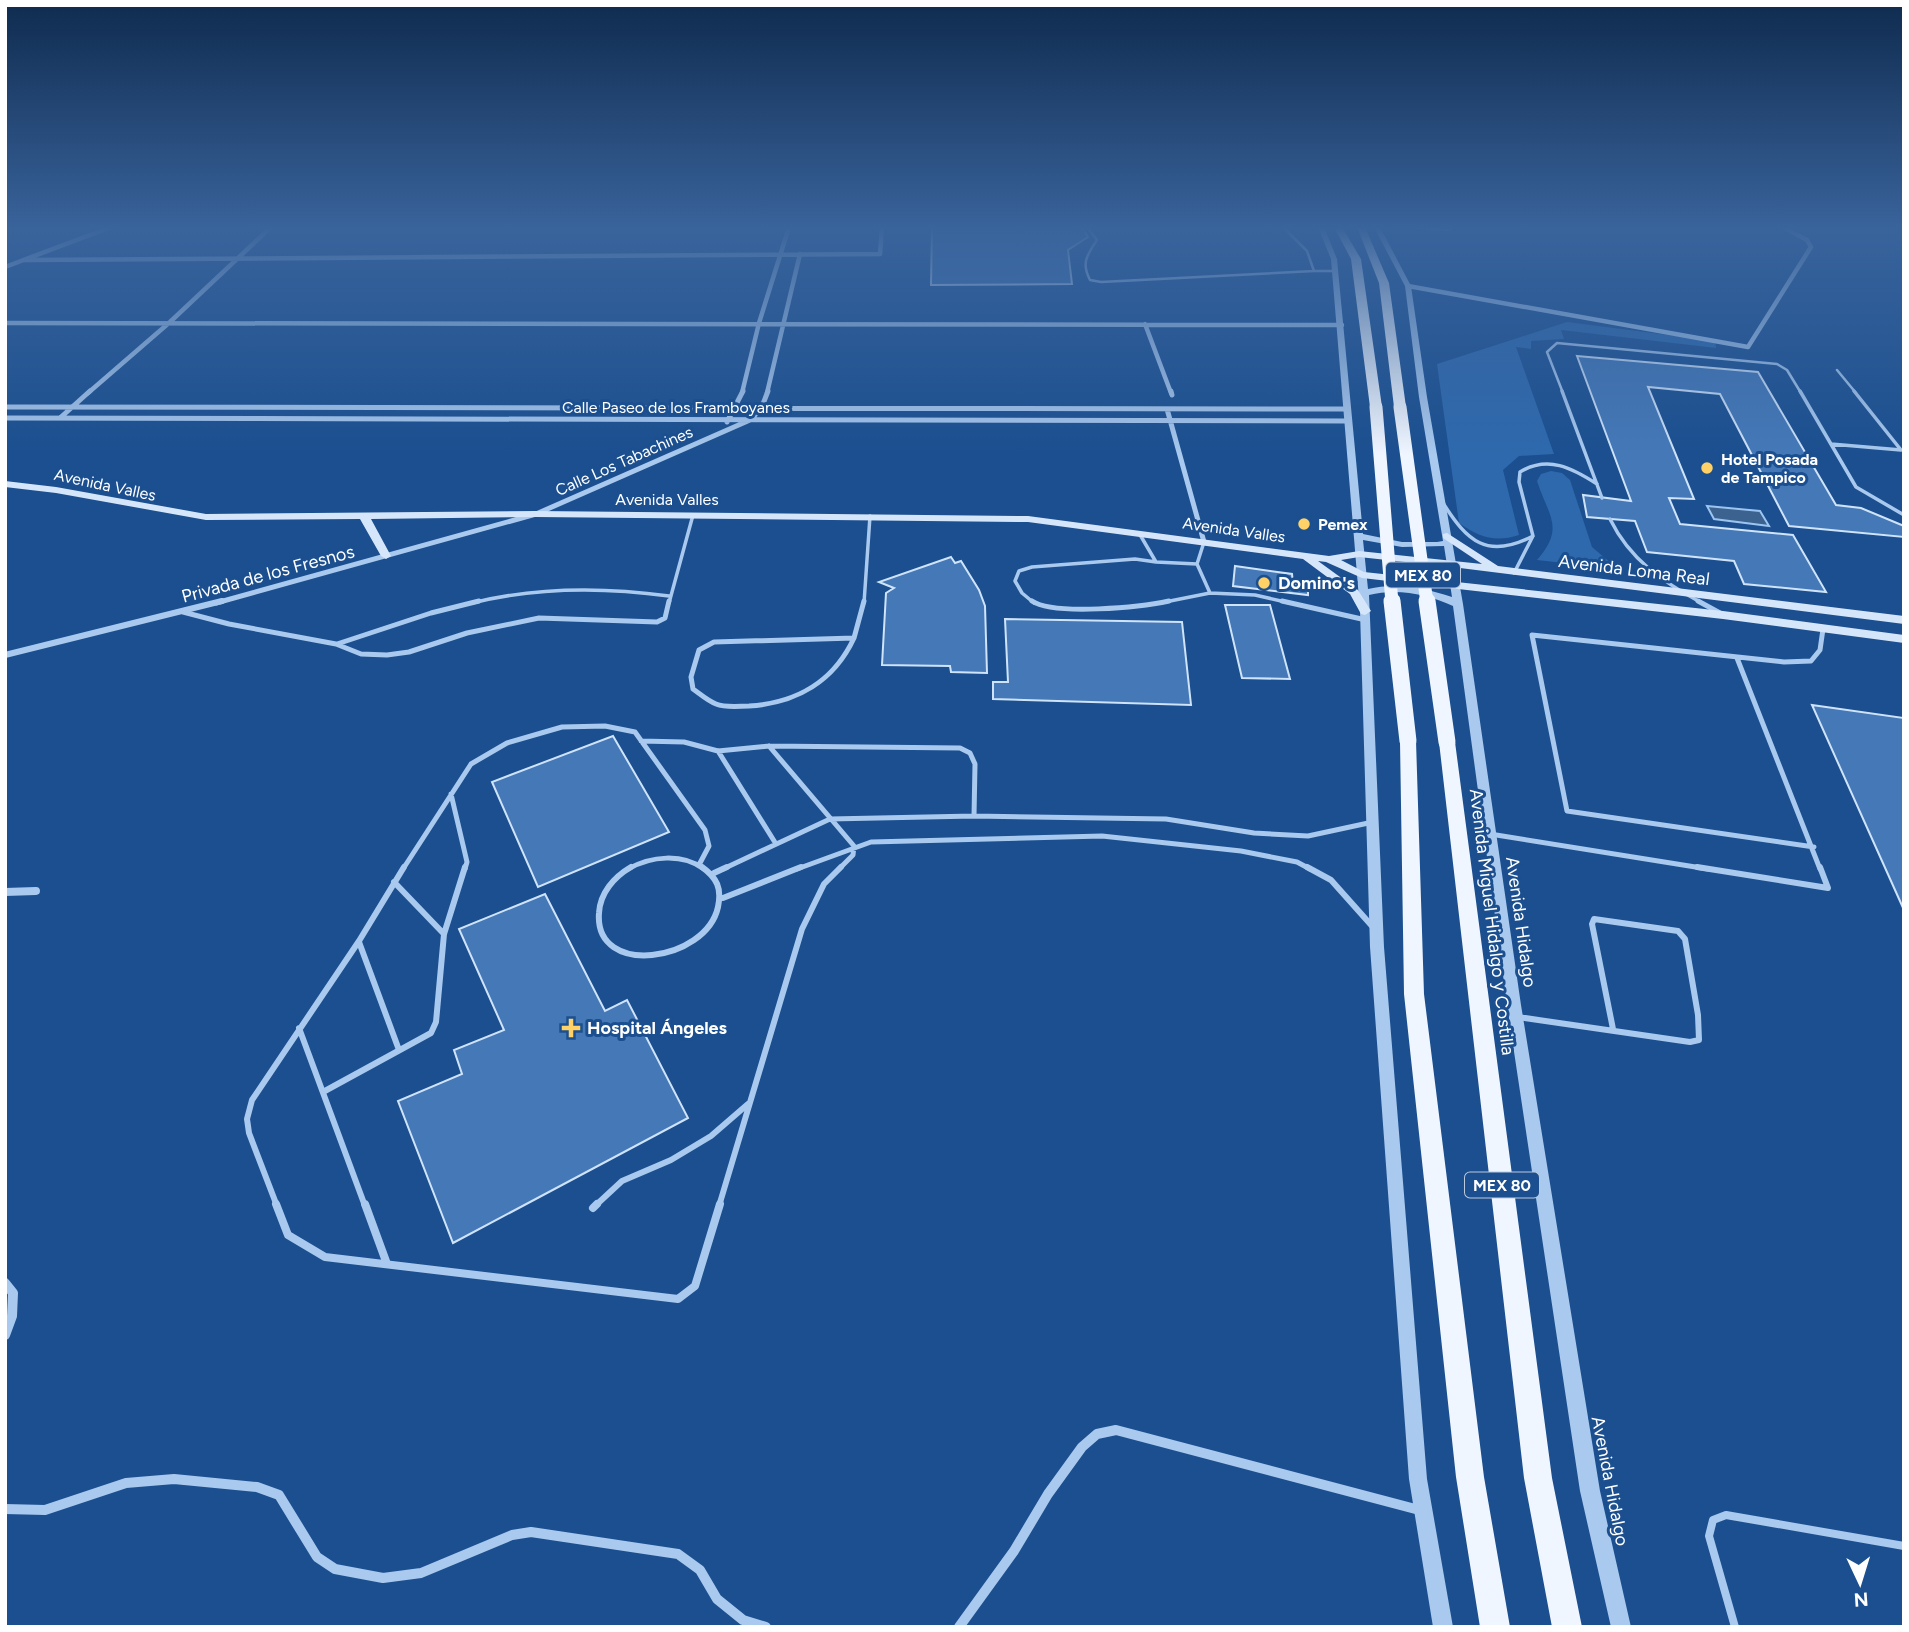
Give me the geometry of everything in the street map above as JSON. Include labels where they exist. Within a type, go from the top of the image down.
[{"type":"main road","name":"MEX 80","points":[[1362,303],[1376,407],[1395,636],[1408,741],[1414,994],[1470,1477],[1496,1627]]},
{"type":"main road","name":"Avenida Miguel Hidalgo y Costilla","points":[[1387,303],[1447,742],[1538,1478],[1567,1627]]},
{"type":"main road","name":"Avenida Valles","points":[[5,484],[50,488],[159,512],[206,517],[536,514],[1028,519],[1329,559],[1359,554]]},
{"type":"main road","points":[[364,516],[386,556]]},
{"type":"main road","points":[[1448,540],[1500,572]]},
{"type":"main road","name":"Avenida Loma Real","points":[[1359,554],[1904,620]]},
{"type":"main road","points":[[1301,555],[1354,592],[1366,615]]},
{"type":"main road","name":"Avenida Valles","points":[[1329,559],[1362,575]]},
{"type":"main road","name":"Avenida Loma Real","points":[[1362,575],[1723,615],[1904,639]]},
{"type":"street","points":[[60,418],[190,303]]},
{"type":"street","name":"Calle Los Tabachines","points":[[721,431],[737,409],[765,303]]},
{"type":"street","points":[[761,409],[788,303]]},
{"type":"street","points":[[1340,303],[1357,535],[1366,615],[1376,932],[1418,1479],[1443,1627]]},
{"type":"street","name":"Avenida Hidalgo","points":[[1410,303],[1423,397],[1458,604],[1516,1017],[1590,1491],[1621,1627]]},
{"type":"street","points":[[1504,303],[1748,347],[1776,303]]},
{"type":"street","points":[[5,323],[1342,325]]},
{"type":"street","points":[[1145,324],[1172,395]]},
{"type":"street","name":"Calle Paseo de los Framboyanes","points":[[5,407],[1271,409],[1347,415]]},
{"type":"street","name":"Calle Los Tabachines","points":[[536,514],[750,420],[761,409]]},
{"type":"street","points":[[1167,409],[1204,542]]},
{"type":"street","points":[[1271,409],[1278,421]]},
{"type":"street","name":"Calle Paseo de los Framboyanes","points":[[5,418],[1278,421],[1347,415]]},
{"type":"street","name":"Privada de los Fresnos","points":[[5,655],[183,612],[536,514]]},
{"type":"street","points":[[1357,535],[1370,540],[1405,543],[1448,540]]},
{"type":"street","points":[[1364,593],[1376,589],[1413,592],[1447,598],[1458,604]]},
{"type":"street","points":[[5,892],[36,891]]},
{"type":"street","points":[[5,1283],[13,1293],[12,1316],[5,1335]]},
{"type":"street","points":[[959,1627],[1014,1551],[1048,1494],[1082,1447],[1097,1434],[1116,1430],[1423,1511]]},
{"type":"street","points":[[5,1508],[45,1510],[126,1483],[174,1479],[257,1487],[279,1495],[317,1556],[334,1569],[383,1578],[421,1573],[512,1535],[531,1532],[678,1554],[700,1570],[717,1599],[743,1620],[766,1627]]},
{"type":"lane","points":[[1602,498],[1547,352],[1557,343],[1777,364],[1787,370],[1856,486],[1904,515]]},
{"type":"lane","points":[[1837,370],[1902,450]]},
{"type":"lane","points":[[1831,444],[1902,450]]},
{"type":"lane","points":[[1513,573],[1533,536],[1519,482],[1520,472],[1528,465],[1555,463],[1571,467],[1597,484]]},
{"type":"lane","points":[[1441,498],[1460,530],[1473,541],[1507,546],[1521,543],[1533,536]]},
{"type":"lane","points":[[183,612],[229,625],[336,644],[361,654],[387,655],[409,652],[467,633],[539,618],[657,622],[665,618],[693,515]]},
{"type":"lane","points":[[856,638],[714,642],[699,650],[691,677],[692,689],[717,704],[763,706],[797,698],[819,686],[833,674],[856,638],[868,575],[870,516]]},
{"type":"lane","points":[[1610,519],[1616,534],[1641,566],[1723,615]]},
{"type":"lane","points":[[1139,533],[1156,562]]},
{"type":"lane","points":[[1204,542],[1197,564],[1210,593]]},
{"type":"lane","points":[[1197,564],[1135,559],[1032,568],[1019,572],[1015,581],[1022,593],[1035,604],[1064,608],[1140,607],[1210,593],[1255,596],[1366,615]]},
{"type":"lane","points":[[336,644],[431,613],[512,593],[624,590],[669,596]]},
{"type":"lane","points":[[1814,847],[1567,811],[1532,635],[1737,658],[1811,662],[1820,650],[1823,629]]},
{"type":"lane","points":[[1490,834],[1828,888],[1737,658]]},
{"type":"lane","points":[[700,863],[709,846],[705,830],[635,732],[605,726],[562,727],[506,743],[471,764],[394,882],[359,942],[252,1100],[247,1119],[249,1133],[288,1235],[325,1257],[678,1298],[695,1286],[802,929],[824,884],[853,855],[854,846],[807,787],[769,746]]},
{"type":"lane","points":[[641,741],[684,742],[718,751],[769,746],[960,748],[970,752],[975,764],[974,816]]},
{"type":"lane","points":[[718,751],[776,844]]},
{"type":"lane","points":[[323,1092],[432,1033],[436,1022],[444,934],[467,862],[451,794]]},
{"type":"lane","points":[[713,873],[830,819],[974,816],[1166,819],[1254,833],[1308,836],[1373,822]]},
{"type":"lane","points":[[723,898],[854,846],[871,842],[1102,836],[1241,851],[1297,862],[1331,880],[1353,902],[1376,932]]},
{"type":"lane","points":[[663,857],[682,857],[700,863],[713,873],[720,884],[723,898],[719,915],[708,930],[692,944],[671,953],[650,956],[629,954],[612,945],[601,933],[596,917],[600,900],[609,884],[624,871],[642,862],[663,857]]},
{"type":"lane","points":[[394,882],[444,934]]},
{"type":"lane","points":[[1516,1017],[1690,1042],[1699,1041],[1698,1015],[1685,939],[1678,931],[1594,919],[1592,923],[1613,1029]]},
{"type":"lane","points":[[359,942],[399,1050]]},
{"type":"lane","points":[[299,1027],[387,1264]]},
{"type":"lane","points":[[593,1208],[622,1181],[671,1160],[711,1136],[748,1104]]},
{"type":"lane","points":[[1735,1627],[1709,1536],[1713,1520],[1726,1515],[1904,1546]]},
{"type":"shaded area","points":[[1567,322],[1715,341],[1716,348],[1561,330],[1564,339],[1531,341],[1531,349],[1516,347],[1554,454],[1519,456],[1503,470],[1519,535],[1495,538],[1480,535],[1459,523],[1437,364]]},
{"type":"shaded area","points":[[1551,471],[1562,473],[1570,480],[1592,547],[1618,569],[1537,560],[1551,539],[1552,522],[1537,481],[1541,474]]},
{"type":"shaded area","points":[[1707,506],[1760,511],[1769,526],[1714,519]]},
{"type":"building","points":[[1577,356],[1758,372],[1836,505],[1861,508],[1904,526],[1904,537],[1789,526],[1720,394],[1648,387],[1694,499],[1669,498],[1680,524],[1793,535],[1826,592],[1744,584],[1734,561],[1647,552],[1635,521],[1587,517],[1583,495],[1631,501]]},
{"type":"building","points":[[951,557],[955,563],[961,561],[979,590],[985,606],[987,673],[951,672],[950,666],[882,665],[886,593],[894,588],[879,582]]},
{"type":"building","points":[[1235,566],[1292,574],[1293,583],[1308,585],[1308,595],[1233,586]]},
{"type":"building","points":[[1225,605],[1270,605],[1290,679],[1242,678]]},
{"type":"building","points":[[1005,619],[1182,622],[1191,705],[993,699],[993,682],[1008,682]]},
{"type":"building","points":[[1812,705],[1904,718],[1904,910]]},
{"type":"building","points":[[613,736],[669,832],[538,887],[492,782]]},
{"type":"building","points":[[545,894],[605,1011],[627,1000],[688,1118],[453,1243],[398,1101],[462,1074],[454,1050],[504,1030],[459,929]]},
{"type":"place","name":"Hotel Posada de Tampico","points":[[1707,468]]},
{"type":"place","name":"Pemex","points":[[1304,524]]},
{"type":"place","name":"Domino's","points":[[1264,583]]},
{"type":"place","name":"Hospital Ángeles","points":[[571,1028]]}]
